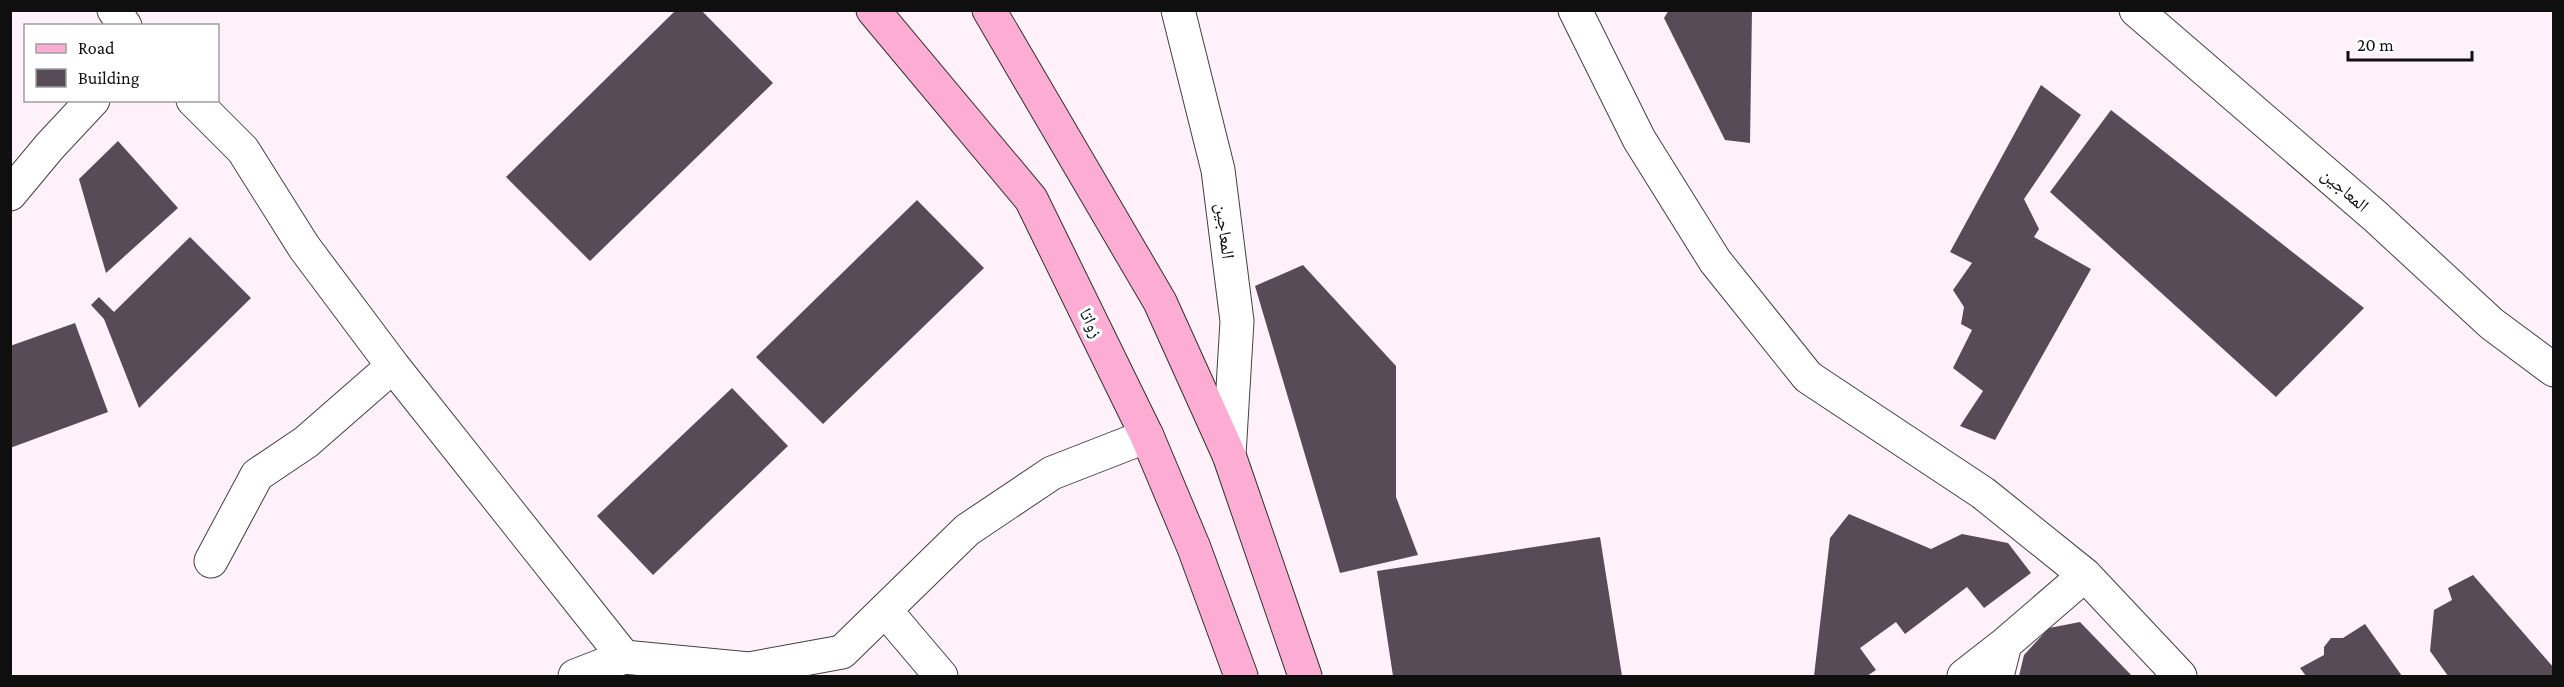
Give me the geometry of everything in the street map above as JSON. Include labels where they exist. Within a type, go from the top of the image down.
[{"type":"main road","name":"زواتا","points":[[873,10],[1031,199],[1147,436],[1194,548],[1241,676]]},
{"type":"main road","points":[[990,10],[1160,302],[1229,455],[1305,676]]},
{"type":"street","points":[[114,10],[124,24]]},
{"type":"street","name":"المعاجين","points":[[1178,10],[1218,170],[1237,321],[1229,455]]},
{"type":"street","points":[[1575,10],[1639,139],[1715,261],[1808,377],[1983,493],[2085,575],[2180,676]]},
{"type":"street","name":"المعاجين","points":[[2136,10],[2375,216],[2492,324],[2553,370]]},
{"type":"street","points":[[10,194],[91,102]]},
{"type":"street","points":[[195,102],[243,150],[304,247],[393,366],[624,657]]},
{"type":"street","points":[[211,561],[257,475],[306,442],[393,366]]},
{"type":"street","points":[[575,676],[624,657],[750,673],[842,652],[967,530],[1052,473],[1147,436]]},
{"type":"street","points":[[1964,676],[2085,575]]},
{"type":"street","points":[[885,610],[941,676]]},
{"type":"street","points":[[1997,676],[2005,644]]},
{"type":"building","points":[[676,10],[701,10],[773,83],[590,261],[506,177]]},
{"type":"building","points":[[1669,10],[1752,10],[1750,143],[1725,140],[1664,18]]},
{"type":"building","points":[[2041,85],[2081,115],[2024,199],[2039,229],[2034,237],[2091,269],[1995,440],[1960,426],[1983,391],[1953,368],[1972,330],[1961,324],[1964,307],[1953,290],[1972,263],[1950,252]]},
{"type":"building","points":[[2111,110],[2364,308],[2276,397],[2050,192]]},
{"type":"building","points":[[118,141],[178,208],[106,273],[79,179]]},
{"type":"building","points":[[917,200],[984,268],[823,424],[756,357]]},
{"type":"building","points":[[190,237],[251,298],[139,408],[104,319],[91,305],[99,297],[114,312]]},
{"type":"building","points":[[1303,265],[1396,366],[1396,497],[1418,555],[1340,573],[1255,286]]},
{"type":"building","points":[[75,323],[108,412],[10,448],[10,346]]},
{"type":"building","points":[[732,388],[788,446],[653,575],[597,516]]},
{"type":"building","points":[[1849,514],[1931,549],[1962,534],[2008,543],[2031,573],[1984,608],[1967,587],[1905,634],[1896,622],[1860,648],[1876,670],[1867,676],[1814,676],[1830,538]]},
{"type":"building","points":[[1600,537],[1622,676],[1393,676],[1377,571]]},
{"type":"building","points":[[2473,575],[2554,668],[2554,676],[2448,676],[2430,651],[2434,610],[2452,600],[2448,588]]},
{"type":"building","points":[[2080,622],[2132,676],[2019,676],[2024,655],[2049,628]]},
{"type":"building","points":[[2365,624],[2402,676],[2306,676],[2300,668],[2324,655],[2324,647],[2331,638],[2343,638]]}]
